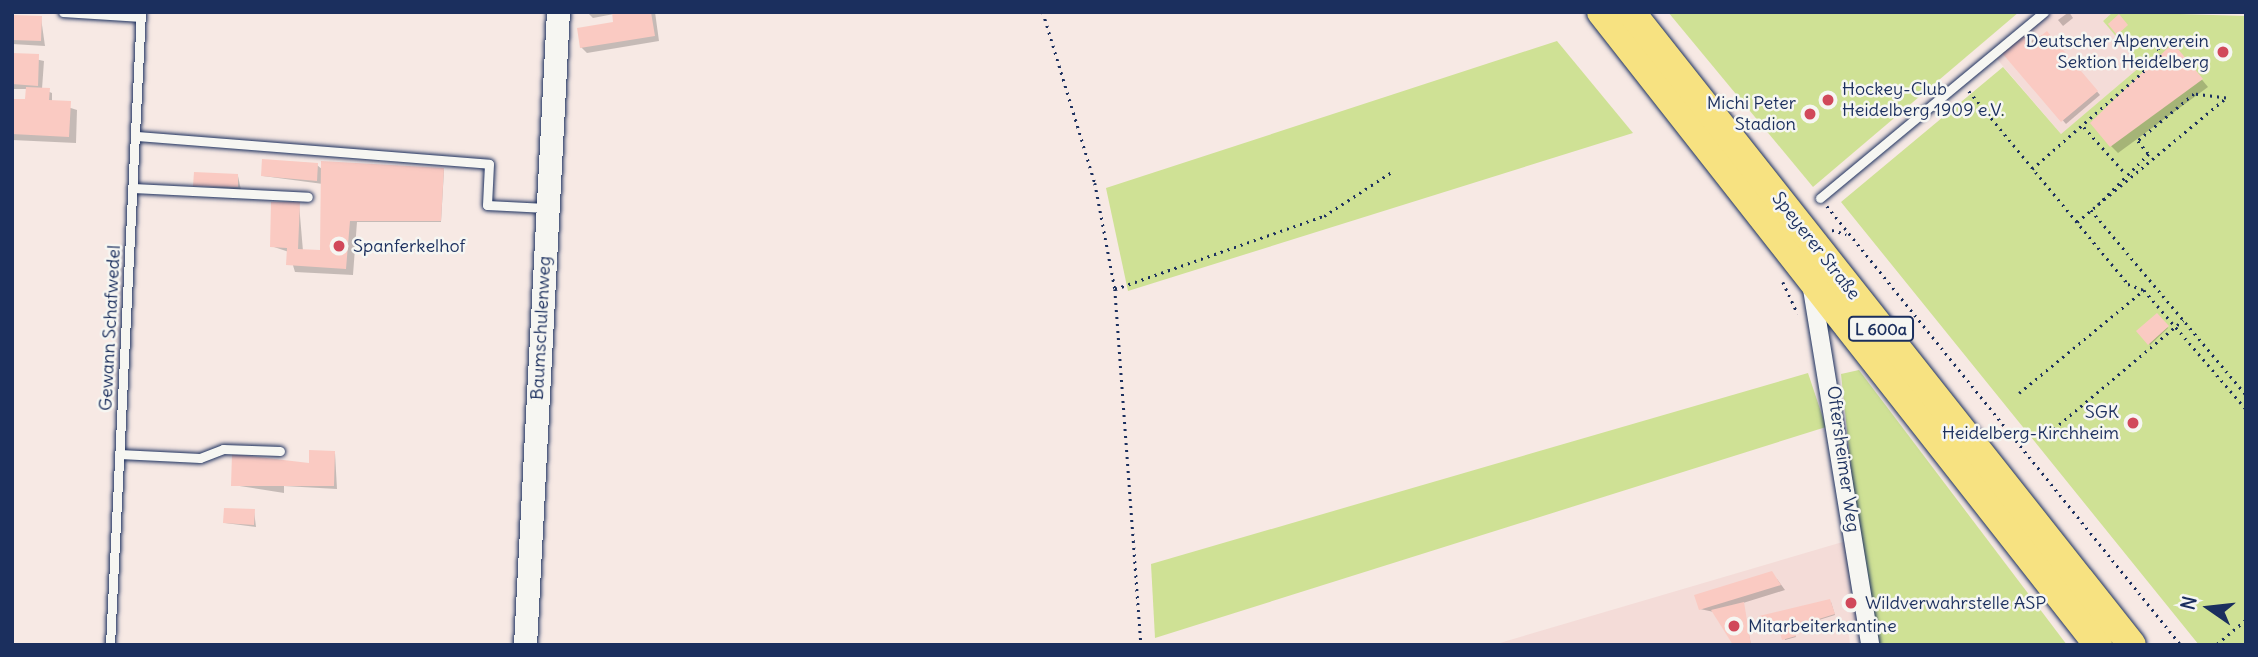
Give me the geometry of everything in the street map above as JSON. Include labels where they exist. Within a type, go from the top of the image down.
[{"type":"main road","name":"Speyerer Straße","points":[[1601,12],[2098,645]]},
{"type":"main road","name":"Speyerer Straße","points":[[1631,12],[2132,645]]},
{"type":"street","name":"Baumschulenweg","points":[[525,645],[558,12]]},
{"type":"street","name":"Oftersheimer Weg","points":[[1808,274],[1834,400],[1870,645]]},
{"type":"lane","points":[[63,12],[141,14]]},
{"type":"lane","points":[[1820,198],[2044,12]]},
{"type":"lane","name":"Gewann Schafwedel","points":[[110,645],[141,14]]},
{"type":"lane","points":[[137,136],[489,164],[487,205],[548,208]]},
{"type":"lane","points":[[133,188],[308,197]]},
{"type":"lane","points":[[119,454],[200,458],[223,449],[280,451]]},
{"type":"path","points":[[1043,12],[1095,183],[1115,289],[1142,645]]},
{"type":"path","points":[[2032,169],[2160,57],[2157,44]]},
{"type":"path","points":[[1961,81],[2128,284],[2144,290],[2246,409]]},
{"type":"path","points":[[2077,222],[2091,211],[2226,98],[2194,94],[2138,141],[2149,155],[2126,174],[2098,205]]},
{"type":"path","points":[[2083,126],[2126,174]]},
{"type":"path","points":[[2096,140],[2100,136]]},
{"type":"path","points":[[1115,289],[1324,216],[1393,171]]},
{"type":"path","points":[[1820,198],[2181,645]]},
{"type":"path","points":[[2091,211],[2246,395]]},
{"type":"path","points":[[2019,393],[2144,290]]},
{"type":"path","points":[[2043,438],[2183,320]]},
{"type":"path","points":[[2217,644],[2246,620]]},
{"type":"shaded area","points":[[2050,12],[2113,12],[2103,21],[2141,66],[2061,134],[1996,58]]},
{"type":"shaded area","points":[[1846,541],[1863,630],[1849,635],[1850,645],[1493,645]]},
{"type":"green space","name":"Michi Peter Stadion","points":[[1668,12],[2019,12],[1813,187]]},
{"type":"green space","name":"SGK Heidelberg-Kirchheim","points":[[2113,12],[2246,16],[2246,645],[2199,645],[1841,202],[2003,67],[2061,134],[2141,66],[2103,21]]},
{"type":"green space","points":[[1557,41],[1633,133],[1128,291],[1106,188]]},
{"type":"green space","points":[[1859,370],[2067,645],[1880,645],[1855,506],[1841,374]]},
{"type":"green space","points":[[1808,373],[1826,427],[1155,638],[1151,564]]},
{"type":"building","points":[[612,12],[651,12],[655,36],[580,48],[577,28],[613,22]]},
{"type":"building","points":[[2119,14],[2128,25],[2117,35],[2108,24]]},
{"type":"building","points":[[12,15],[42,16],[41,41],[12,40]]},
{"type":"building","points":[[2047,31],[2098,91],[2061,122],[2002,53],[2024,35],[2032,43]]},
{"type":"building","points":[[2173,43],[2203,79],[2110,147],[2090,123]]},
{"type":"building","points":[[12,53],[39,54],[38,86],[12,84]]},
{"type":"building","points":[[26,87],[50,88],[49,100],[71,101],[69,137],[12,134],[12,99],[25,99]]},
{"type":"building","points":[[262,159],[318,163],[317,181],[261,176]]},
{"type":"building","points":[[321,161],[444,168],[441,221],[350,221],[346,269],[286,265],[287,248],[270,247],[271,202],[300,202],[298,249],[320,250]]},
{"type":"building","points":[[194,172],[238,174],[238,187],[193,186]]},
{"type":"building","points":[[2157,313],[2169,326],[2148,345],[2136,331]]},
{"type":"building","points":[[309,450],[335,451],[334,486],[231,486],[232,454],[309,463]]},
{"type":"building","points":[[224,508],[255,509],[254,525],[223,523]]},
{"type":"building","points":[[1772,571],[1781,585],[1699,610],[1694,595]]},
{"type":"building","points":[[1830,599],[1835,614],[1793,627],[1796,636],[1782,640],[1778,626],[1763,630],[1759,616]]},
{"type":"building","name":"Mitarbeiterkantine","points":[[1744,602],[1751,645],[1733,645],[1711,610]]},
{"type":"place","name":"Deutscher Alpenverein Sektion Heidelberg","points":[[2223,52]]},
{"type":"place","name":"Hockey-Club Heidelberg 1909 e.V.","points":[[1828,100]]},
{"type":"place","name":"Michi Peter Stadion","points":[[1810,114]]},
{"type":"place","name":"Spanferkelhof","points":[[339,246]]},
{"type":"place","name":"SGK Heidelberg-Kirchheim","points":[[2133,423]]},
{"type":"place","name":"Wildverwahrstelle ASP","points":[[1851,603]]},
{"type":"place","name":"Mitarbeiterkantine","points":[[1734,626]]}]
